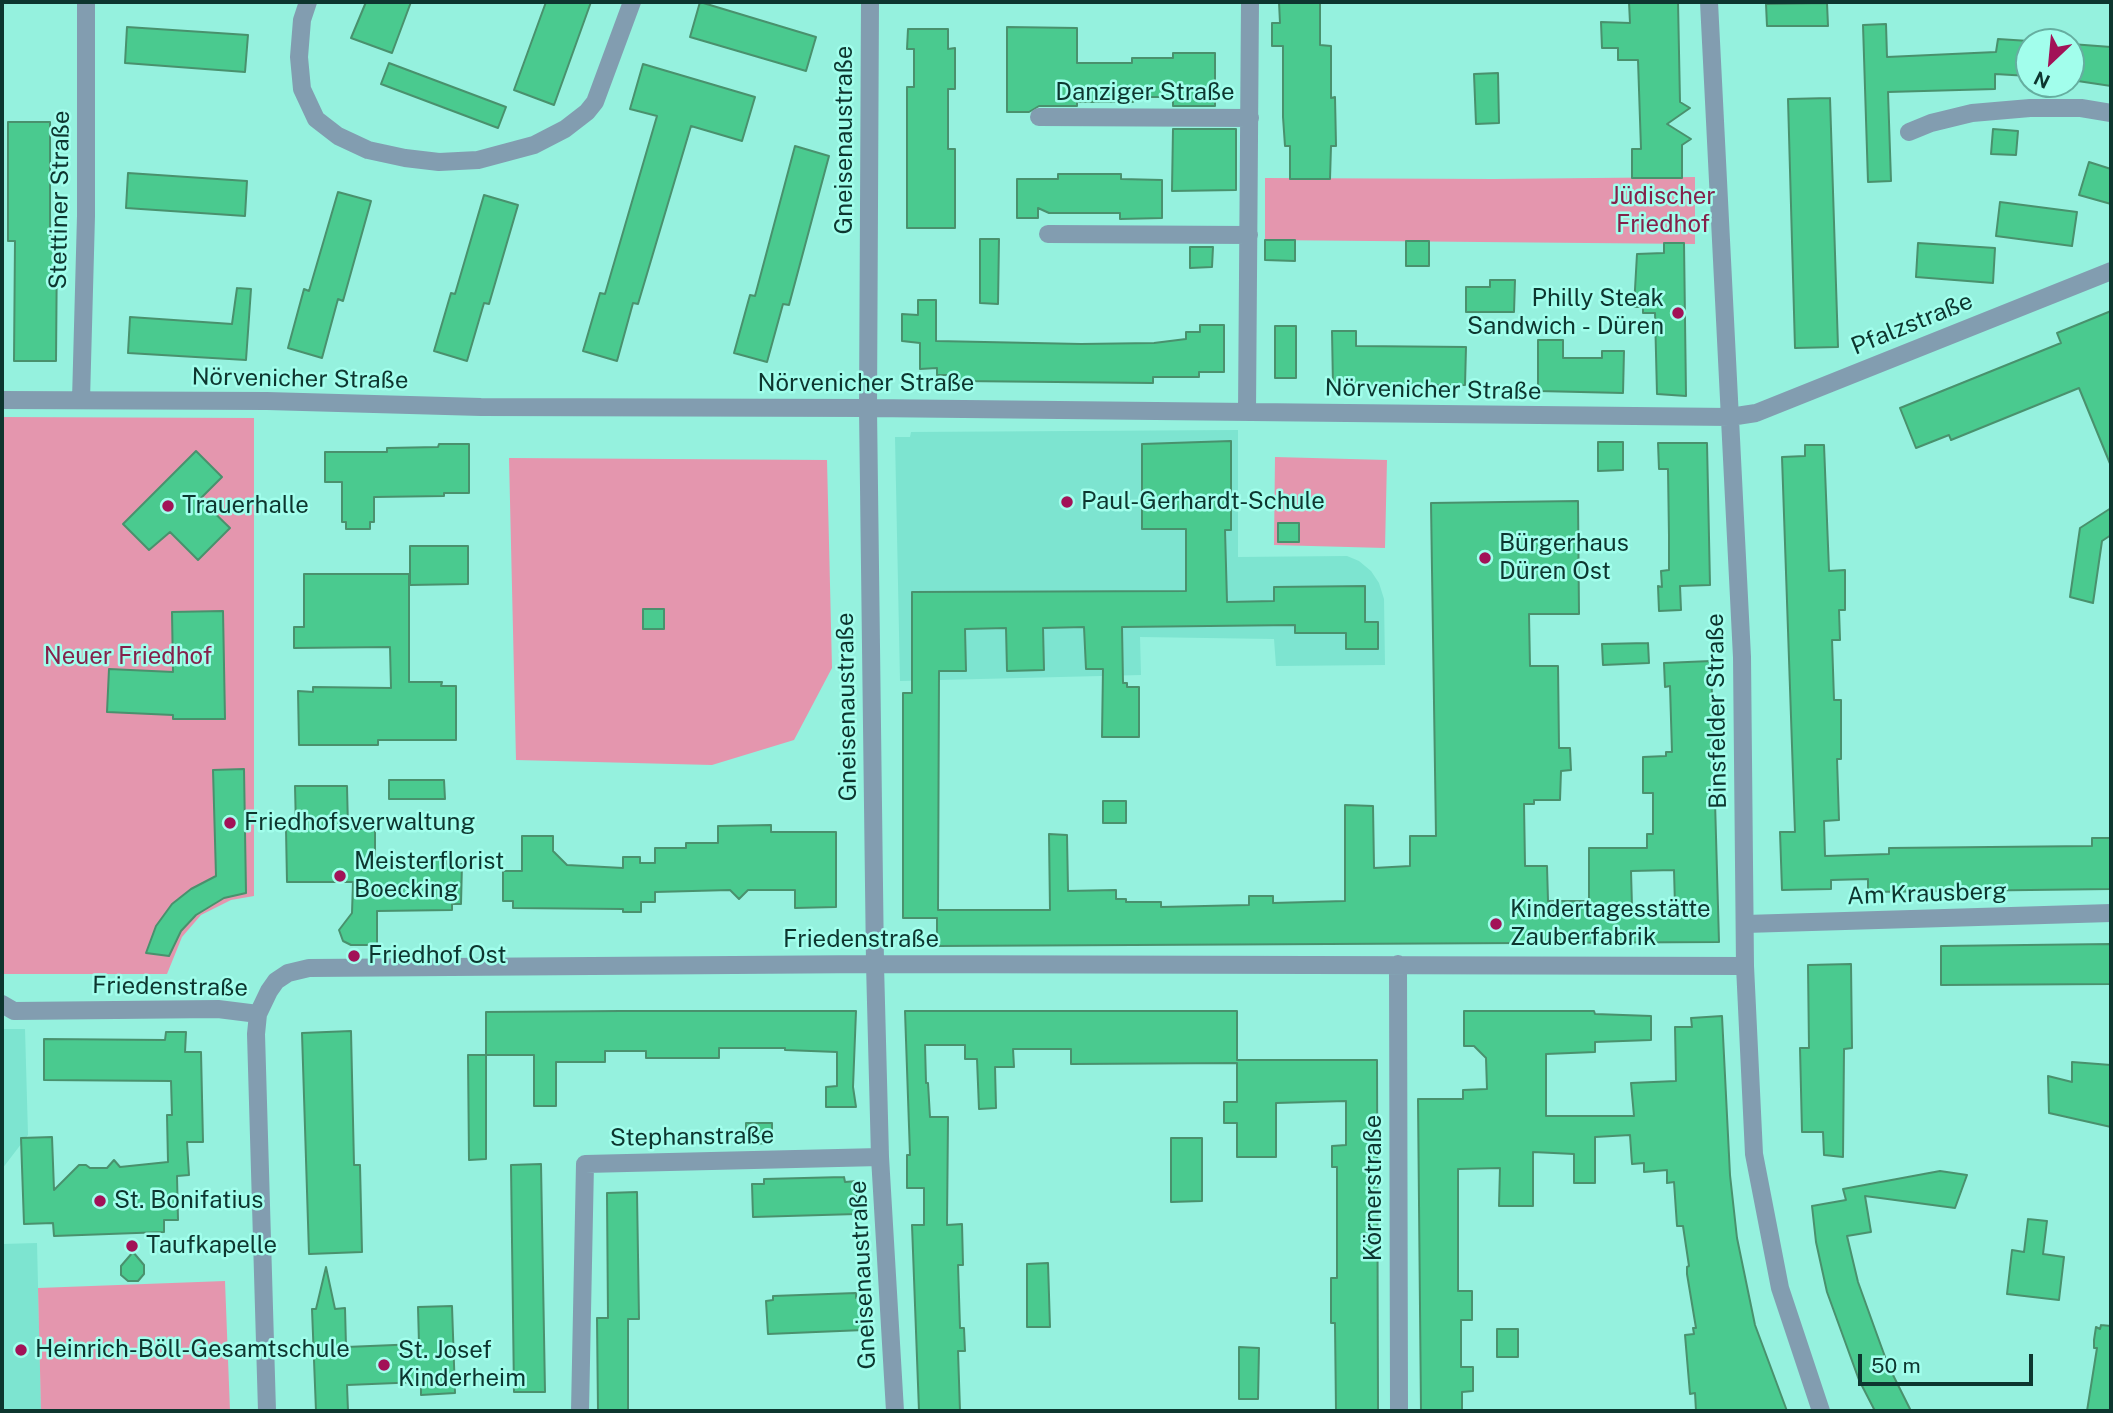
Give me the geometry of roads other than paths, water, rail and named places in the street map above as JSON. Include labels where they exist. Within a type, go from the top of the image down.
[{"type":"street","name":"Stettiner Straße","points":[[81,400],[86,216],[86,2]]},
{"type":"street","points":[[308,2],[302,20],[299,57],[302,89],[316,119],[338,136],[368,150],[439,162],[478,160],[534,145],[565,129],[587,112],[595,102],[632,2]]},
{"type":"street","name":"Gneisenaustraße","points":[[870,2],[868,408],[875,964],[880,1157],[895,1411]]},
{"type":"street","name":"Danziger Straße","points":[[1247,412],[1250,2]]},
{"type":"street","name":"Binsfelder Straße","points":[[1709,2],[1742,657],[1745,966],[1755,1154],[1780,1288],[1821,1411]]},
{"type":"street","points":[[1909,132],[1931,123],[1972,113],[2030,108],[2081,108],[2111,113]]},
{"type":"street","name":"Danziger Straße","points":[[1039,117],[1250,118]]},
{"type":"street","points":[[1048,234],[1249,235]]},
{"type":"street","name":"Pfalzstraße","points":[[1730,417],[1756,413],[2111,271]]},
{"type":"street","name":"Nörvenicher Straße","points":[[2,400],[267,401],[481,407],[1730,417]]},
{"type":"street","name":"Am Krausberg","points":[[1745,924],[2111,913]]},
{"type":"street","name":"Friedenstraße","points":[[2,1004],[13,1011],[218,1009],[258,1014],[268,991],[276,981],[288,973],[309,968],[875,964],[1745,966]]},
{"type":"street","name":"Körnerstraße","points":[[1398,964],[1399,1411]]},
{"type":"street","points":[[258,1014],[256,1034],[267,1411]]},
{"type":"street","name":"Stephanstraße","points":[[580,1411],[585,1164],[880,1157]]},
{"type":"place","name":"Philly Steak Sandwich - Düren","points":[[1678,313]]},
{"type":"place","name":"Paul-Gerhardt-Schule","points":[[1067,502]]},
{"type":"place","name":"Trauerhalle","points":[[168,506]]},
{"type":"place","name":"Bürgerhaus Düren Ost","points":[[1485,558]]},
{"type":"place","name":"Friedhofsverwaltung","points":[[230,823]]},
{"type":"place","name":"Meisterflorist Boecking","points":[[340,876]]},
{"type":"place","name":"Kindertagesstätte Zauberfabrik","points":[[1496,924]]},
{"type":"place","name":"Friedhof Ost","points":[[354,956]]},
{"type":"place","name":"St. Bonifatius","points":[[100,1201]]},
{"type":"place","name":"Taufkapelle","points":[[132,1246]]},
{"type":"place","name":"Heinrich-Böll-Gesamtschule","points":[[21,1350]]},
{"type":"place","name":"St. Josef Kinderheim","points":[[384,1365]]},
{"type":"park label","name":"Jüdischer Friedhof","points":[[1663,211]]},
{"type":"park label","name":"Neuer Friedhof","points":[[128,657]]}]
